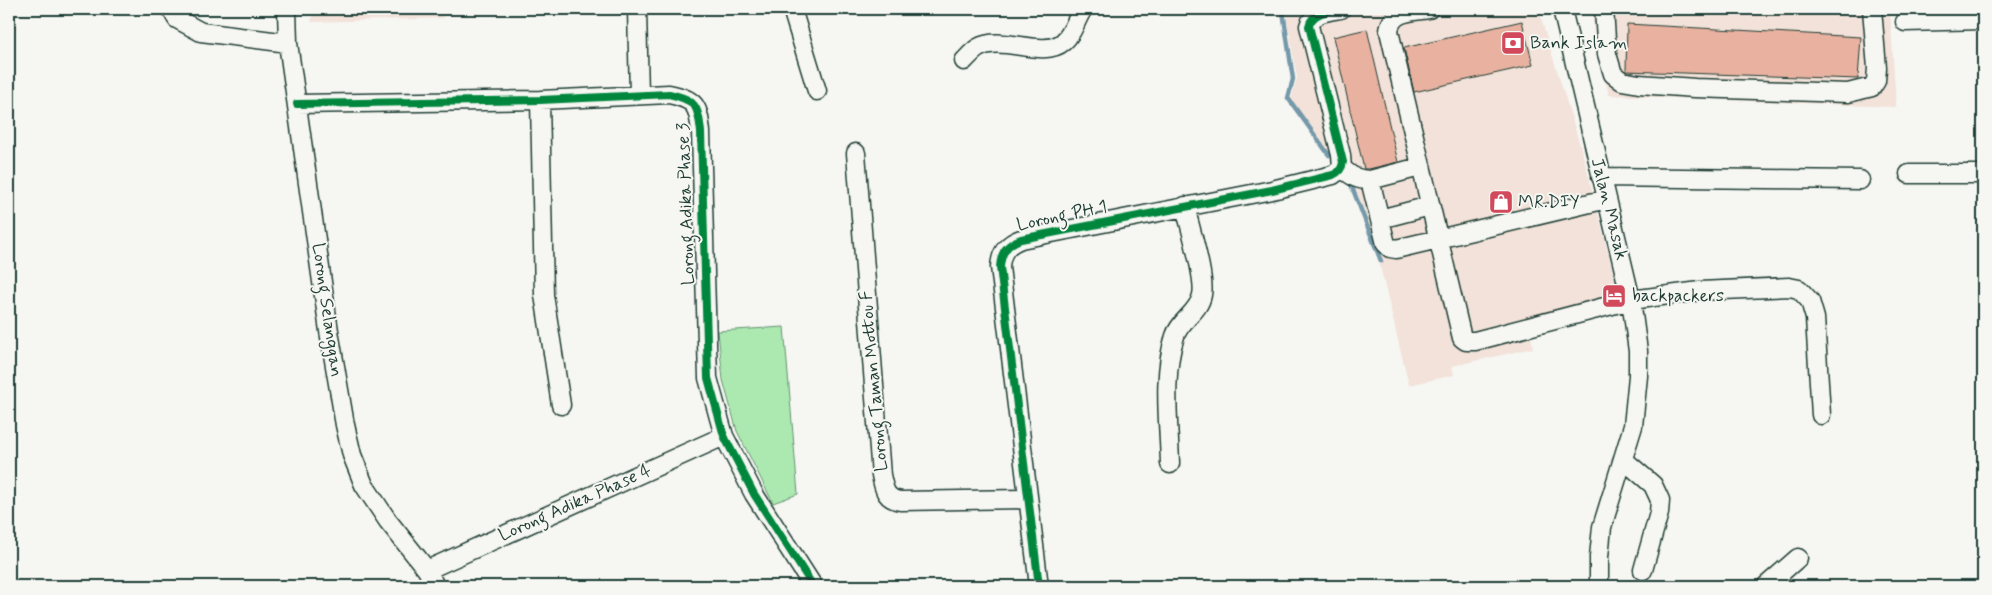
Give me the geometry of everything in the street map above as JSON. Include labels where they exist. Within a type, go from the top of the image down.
[{"type":"street","points":[[171,9],[177,19],[201,32],[288,44]]},
{"type":"street","name":"Lorong Selanggan","points":[[287,9],[288,44],[329,331],[352,455],[369,492],[388,521],[427,570],[435,586]]},
{"type":"street","points":[[638,9],[639,94]]},
{"type":"street","points":[[792,9],[817,91]]},
{"type":"street","points":[[964,61],[978,48],[986,44],[1049,48],[1058,46],[1072,32],[1083,9]]},
{"type":"street","points":[[1340,9],[1308,15],[1310,33],[1341,155],[1342,168],[1354,178],[1370,180],[1420,167]]},
{"type":"street","points":[[1430,9],[1401,14],[1391,13],[1389,31],[1459,333],[1466,341],[1475,341],[1631,300],[1700,291],[1789,287],[1799,289],[1810,302],[1815,318],[1820,415]]},
{"type":"street","name":"Jalan Masak","points":[[1562,9],[1631,300],[1638,351],[1638,376],[1633,426],[1602,527],[1599,586]]},
{"type":"street","points":[[1604,9],[1607,54],[1614,74],[1622,80],[1638,84],[1695,88],[1848,93],[1872,86],[1876,81],[1877,68],[1872,9],[1860,9]]},
{"type":"street","points":[[1904,22],[1983,20]]},
{"type":"street","name":"Lorong Adika Phase 3","points":[[297,104],[540,100],[639,94],[669,94],[686,97],[696,107],[699,117],[708,378],[724,436],[754,494],[813,586]]},
{"type":"street","points":[[540,100],[544,295],[561,405]]},
{"type":"street","name":"Lorong Taman Mottou F","points":[[856,153],[881,475],[884,490],[890,499],[900,501],[1028,499]]},
{"type":"street","name":"Lorong PH 1","points":[[1039,586],[1000,267],[1002,254],[1009,245],[1021,239],[1272,190],[1324,178],[1333,175],[1342,168]]},
{"type":"street","points":[[1909,174],[1983,174]]},
{"type":"street","points":[[1601,177],[1860,180]]},
{"type":"street","points":[[1370,180],[1386,244],[1390,248],[1396,249],[1607,199]]},
{"type":"street","points":[[1170,464],[1168,368],[1176,332],[1194,311],[1202,294],[1202,280],[1185,206]]},
{"type":"street","points":[[1380,219],[1430,206]]},
{"type":"street","name":"Lorong Adika Phase 4","points":[[427,570],[724,436]]},
{"type":"street","points":[[1624,460],[1653,485],[1660,500],[1659,513],[1643,570]]},
{"type":"street","points":[[1766,586],[1798,558]]},
{"type":"shaded area","points":[[315,9],[443,9],[443,18],[311,22]]},
{"type":"shaded area","points":[[1285,9],[1538,9],[1584,158],[1623,311],[1531,337],[1533,348],[1452,366],[1454,375],[1409,385],[1379,262],[1383,260],[1355,187],[1291,100],[1297,78]]},
{"type":"shaded area","points":[[1592,9],[1890,9],[1896,107],[1609,95],[1594,37]]},
{"type":"green space","points":[[784,327],[798,494],[773,503],[737,431],[723,380],[718,331]]},
{"type":"building","points":[[1522,21],[1533,65],[1414,92],[1404,48]]},
{"type":"building","points":[[1627,24],[1861,37],[1858,79],[1626,71]]},
{"type":"building","points":[[1367,29],[1398,162],[1364,169],[1333,37]]},
{"type":"waterway","points":[[1283,11],[1293,79],[1288,98],[1329,155]]},
{"type":"waterway","points":[[1352,187],[1381,261]]},
{"type":"cycle path","points":[[1039,586],[1000,267],[1003,253],[1008,246],[1021,239],[1272,190],[1337,173],[1343,162],[1309,26],[1317,15],[1341,9]]},
{"type":"cycle path","points":[[297,104],[540,100],[669,94],[685,99],[694,105],[699,116],[701,132],[708,378],[724,436],[754,494],[813,586]]},
{"type":"place","name":"Bank Islam","points":[[1513,43]]},
{"type":"place","name":"MR.DIY","points":[[1501,202]]},
{"type":"place","name":"backpackers","points":[[1614,296]]}]
